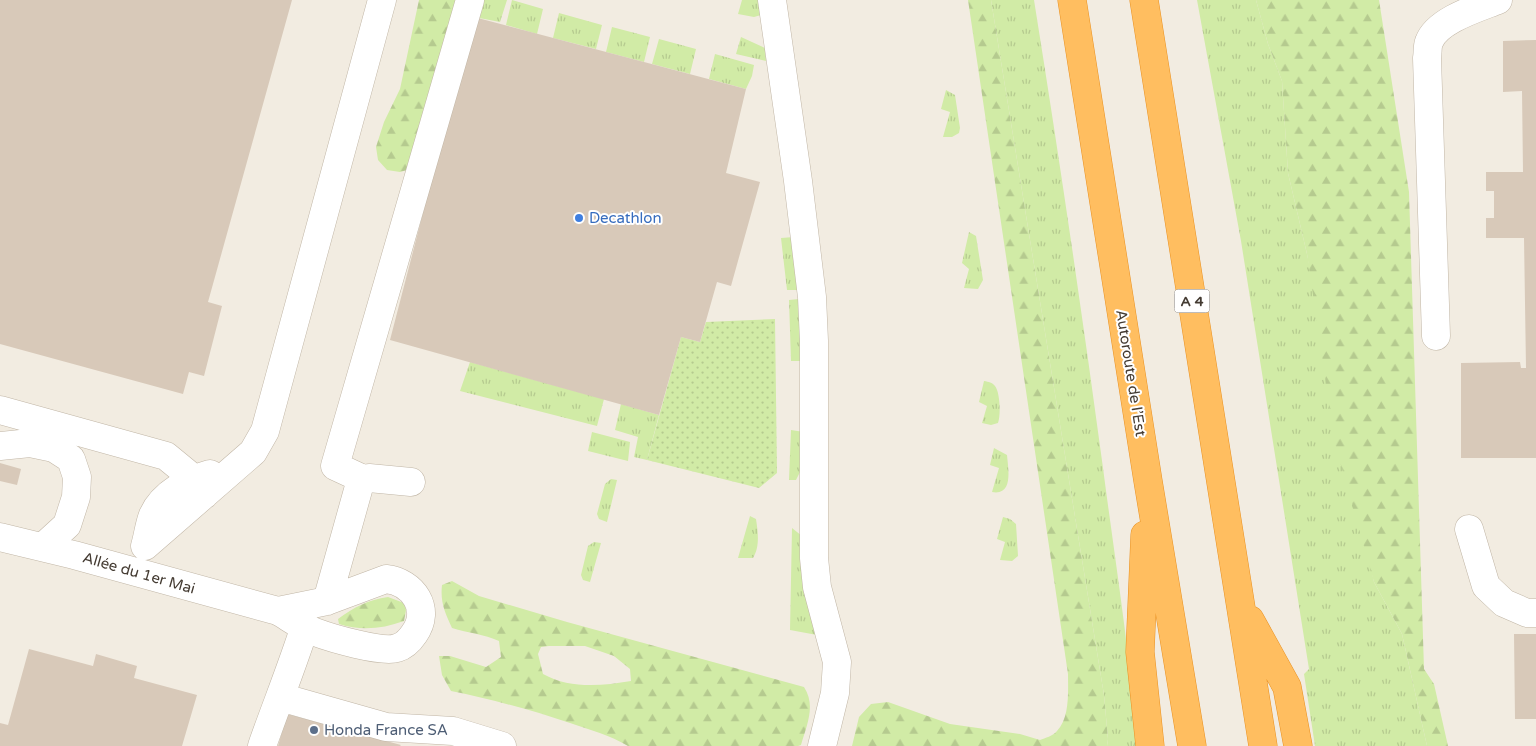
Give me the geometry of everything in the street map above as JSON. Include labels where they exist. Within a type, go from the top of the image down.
[{"type":"highway","name":"Autoroute de l’Est","points":[[1072,0],[1192,746]]},
{"type":"highway","name":"A 4","points":[[1144,0],[1263,746]]},
{"type":"highway","points":[[1148,481],[1140,652],[1150,746]]},
{"type":"highway","points":[[1240,602],[1287,687],[1298,746]]},
{"type":"street","points":[[138,572],[153,515],[159,505],[170,494],[199,487],[233,468],[253,452],[265,431],[382,0]]},
{"type":"street","points":[[411,482],[363,479],[335,466],[470,0]]},
{"type":"street","points":[[772,0],[797,172],[812,297],[814,341],[814,558],[817,587],[836,662],[835,693],[822,746]]},
{"type":"street","points":[[1436,336],[1427,58],[1429,42],[1436,31],[1453,19],[1498,0]]},
{"type":"street","points":[[0,410],[166,456],[199,487]]},
{"type":"street","points":[[0,446],[30,444],[54,448],[71,459],[77,477],[76,497],[67,525],[44,546]]},
{"type":"street","points":[[327,601],[360,483],[363,479]]},
{"type":"street","points":[[1469,529],[1486,586],[1504,603],[1527,612],[1536,613]]},
{"type":"street","name":"Allée du 1er Mai","points":[[0,537],[44,546],[278,611],[314,632],[370,647],[390,650],[400,648],[410,640],[418,628],[421,617],[421,603],[404,584],[396,580],[386,579],[327,601],[278,611]]},
{"type":"street","points":[[262,746],[305,626]]},
{"type":"street","points":[[280,697],[386,727],[453,731],[502,746]]},
{"type":"green space","points":[[419,0],[456,0],[407,170],[400,172],[387,170],[378,160],[376,147],[384,122],[400,89]]},
{"type":"green space","points":[[479,0],[507,0],[500,22],[474,17]]},
{"type":"green space","points":[[512,0],[543,9],[537,34],[506,25]]},
{"type":"green space","points":[[742,0],[760,0],[761,15],[754,17],[738,14]]},
{"type":"green space","points":[[968,0],[991,0],[1104,695],[1107,746],[852,746],[859,717],[871,704],[888,702],[950,724],[1020,734],[1040,740],[1051,736],[1057,731],[1066,712],[1068,674]]},
{"type":"green space","points":[[991,0],[1034,0],[1095,410],[1126,641],[1137,746],[1107,746],[1104,695]]},
{"type":"green space","points":[[1197,0],[1256,0],[1268,44],[1282,81],[1288,173],[1307,254],[1374,582],[1402,634],[1427,746],[1315,746],[1304,674],[1309,669],[1241,241]]},
{"type":"green space","points":[[1256,0],[1379,0],[1409,192],[1424,669],[1434,684],[1448,746],[1427,746],[1402,634],[1374,582],[1335,444],[1307,254],[1288,173],[1282,81],[1268,44]]},
{"type":"green space","points":[[559,13],[602,25],[596,49],[553,38]]},
{"type":"green space","points":[[612,27],[650,37],[644,62],[606,52]]},
{"type":"green space","points":[[741,37],[765,48],[766,61],[736,54]]},
{"type":"green space","points":[[659,39],[696,49],[690,74],[652,64]]},
{"type":"green space","points":[[715,54],[754,65],[752,76],[746,89],[709,79]]},
{"type":"green space","points":[[946,90],[955,95],[960,128],[959,133],[952,137],[943,137],[950,112],[941,109]]},
{"type":"green space","points":[[969,232],[976,236],[983,280],[978,289],[964,288],[969,269],[962,263]]},
{"type":"green space","points":[[794,237],[800,290],[787,290],[781,238]]},
{"type":"green space","points":[[799,299],[803,361],[791,361],[789,300]]},
{"type":"green space","points":[[775,319],[777,473],[759,488],[647,460],[681,337],[700,342],[706,322]]},
{"type":"green space","points":[[470,362],[604,399],[597,426],[460,391]]},
{"type":"green space","points":[[984,381],[994,385],[999,398],[998,423],[991,425],[982,423],[987,406],[979,402]]},
{"type":"green space","points":[[621,404],[659,415],[647,460],[634,457],[638,437],[615,430]]},
{"type":"green space","points":[[791,430],[804,432],[804,464],[796,480],[789,480]]},
{"type":"green space","points":[[592,432],[630,442],[628,461],[588,451]]},
{"type":"green space","points":[[994,448],[1007,455],[1007,485],[1004,490],[999,492],[992,492],[999,468],[990,465]]},
{"type":"green space","points":[[611,479],[617,480],[607,522],[599,519],[597,514],[605,484]]},
{"type":"green space","points":[[750,516],[756,519],[757,549],[753,558],[738,558]]},
{"type":"green space","points":[[1003,517],[1010,519],[1016,524],[1018,556],[1012,561],[1000,560],[1005,542],[997,539]]},
{"type":"green space","points":[[792,528],[802,536],[817,635],[790,630]]},
{"type":"green space","points":[[594,542],[601,543],[590,582],[583,580],[581,575],[588,546]]},
{"type":"green space","points":[[452,581],[479,596],[804,687],[808,694],[810,708],[808,723],[801,745],[628,746],[607,736],[555,718],[496,701],[451,691],[442,675],[439,656],[450,656],[486,667],[501,657],[499,641],[452,628],[444,607],[442,585]],"holes":[[[585,646],[614,656],[630,669],[631,681],[586,685],[564,682],[543,674],[538,654],[541,647]]]},
{"type":"green space","points":[[388,597],[404,603],[406,610],[404,621],[372,628],[355,628],[339,624],[338,619],[356,608],[368,602]]},
{"type":"building","points":[[0,0],[292,0],[208,302],[222,306],[204,376],[189,372],[183,394],[0,344]]},
{"type":"building","points":[[474,17],[746,89],[726,173],[760,182],[731,286],[717,282],[700,342],[681,337],[659,415],[390,340]]},
{"type":"building","points":[[1536,40],[1536,458],[1461,458],[1461,363],[1520,362],[1521,368],[1526,368],[1524,238],[1486,238],[1486,218],[1494,218],[1494,191],[1486,191],[1486,172],[1523,172],[1522,91],[1503,92],[1503,41]]},
{"type":"building","points":[[0,463],[21,469],[17,485],[0,481]]},
{"type":"building","points":[[1514,634],[1536,634],[1536,719],[1515,719]]},
{"type":"building","points":[[29,649],[93,666],[96,654],[137,666],[134,678],[197,695],[182,746],[0,746],[0,723],[8,725]]},
{"type":"building","name":"Honda France SA","points":[[287,714],[401,745],[278,746]]},
{"type":"place","name":"Decathlon","points":[[579,218]]},
{"type":"place","name":"Honda France SA","points":[[314,730]]}]
